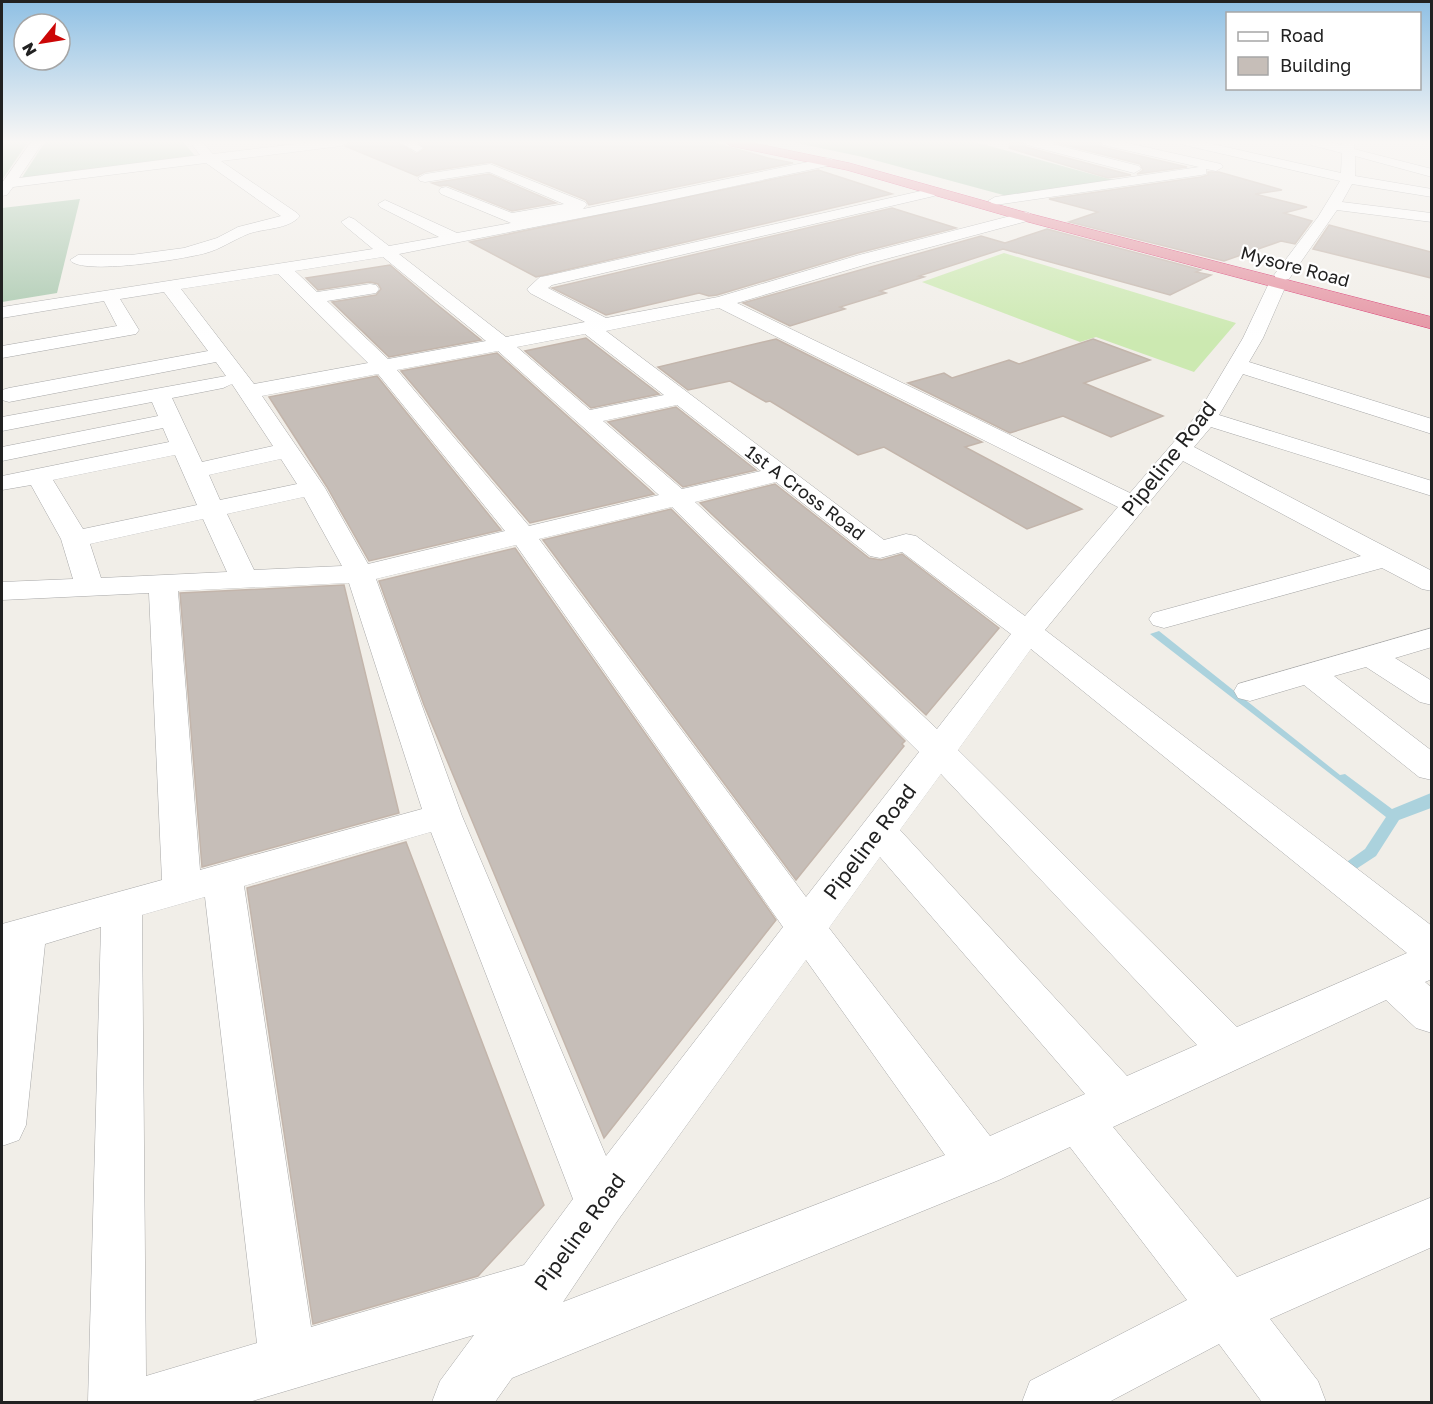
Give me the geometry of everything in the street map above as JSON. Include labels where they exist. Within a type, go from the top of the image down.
[{"type":"highway","name":"Mysore Road","points":[[991,208],[1431,314]]},
{"type":"highway","name":"Mysore Road","points":[[1019,208],[1431,323]]},
{"type":"street","points":[[183,285],[220,243],[242,231],[286,226],[292,216],[280,208]]},
{"type":"street","points":[[392,208],[454,238]]},
{"type":"street","points":[[484,208],[508,218],[528,220]]},
{"type":"street","points":[[570,212],[576,208]]},
{"type":"street","points":[[183,285],[290,261],[384,252],[593,208]]},
{"type":"street","name":"1st A Cross Road","points":[[866,208],[546,281],[536,289],[597,326],[681,398],[880,550],[906,542],[1028,632]]},
{"type":"street","name":"Pipeline Road","points":[[461,1402],[600,1203],[1028,632],[1206,418],[1253,338],[1280,279],[1327,208]]},
{"type":"street","points":[[1373,208],[1431,218]]},
{"type":"street","points":[[9,395],[217,361],[383,366],[721,302],[865,259],[1026,217]]},
{"type":"street","points":[[349,222],[501,343],[678,500],[939,751],[1231,1051]]},
{"type":"street","points":[[78,260],[145,260],[183,285],[217,361],[287,450],[312,488],[360,574],[443,816],[600,1203]]},
{"type":"street","points":[[290,261],[313,298],[383,366],[523,536],[806,928],[981,1164]]},
{"type":"street","points":[[2,312],[183,285],[209,279]]},
{"type":"street","points":[[209,279],[225,296]]},
{"type":"street","points":[[313,298],[370,289]]},
{"type":"street","points":[[109,295],[140,349]]},
{"type":"street","points":[[721,302],[1135,505]]},
{"type":"street","points":[[95,316],[124,321]]},
{"type":"street","points":[[2,351],[124,321]]},
{"type":"street","points":[[2,374],[9,395],[9,422],[159,394],[217,361]]},
{"type":"street","points":[[1237,365],[1431,428]]},
{"type":"street","points":[[159,394],[244,579]]},
{"type":"street","points":[[584,418],[681,398]]},
{"type":"street","points":[[1206,418],[1431,489]]},
{"type":"street","points":[[2,454],[171,420]]},
{"type":"street","points":[[2,483],[183,446]]},
{"type":"street","points":[[195,471],[287,450]]},
{"type":"street","points":[[1181,450],[1431,583]]},
{"type":"street","points":[[2,591],[360,574],[678,500],[779,474]]},
{"type":"street","points":[[38,476],[78,549],[90,587]]},
{"type":"street","points":[[78,549],[216,518],[312,488]]},
{"type":"street","points":[[1164,619],[1386,558]]},
{"type":"street","points":[[163,583],[202,884],[288,1364]]},
{"type":"street","points":[[1028,632],[1431,949]]},
{"type":"street","points":[[1250,690],[1431,637]]},
{"type":"street","points":[[1369,655],[1431,696]]},
{"type":"street","points":[[1309,673],[1431,769]]},
{"type":"street","points":[[2,1125],[13,937],[443,816]]},
{"type":"street","points":[[879,831],[1099,1111],[1228,1309],[1297,1402]]},
{"type":"street","points":[[117,1402],[122,905]]},
{"type":"street","points":[[491,1358],[981,1164],[1411,969],[1431,1015]]},
{"type":"street","points":[[1050,1402],[1228,1309],[1431,1221]]},
{"type":"street","points":[[154,1402],[539,1288]]},
{"type":"green space","points":[[2,208],[78,208],[57,293],[2,302]]},
{"type":"green space","points":[[1004,253],[1236,323],[1194,372],[1096,337],[1080,342],[922,282]]},
{"type":"water","points":[[1159,631],[1340,775],[1345,774],[1392,809],[1431,793],[1431,808],[1399,820],[1376,856],[1350,873],[1341,866],[1365,849],[1386,817],[1150,634]]},
{"type":"building","points":[[503,208],[531,208],[512,211]]},
{"type":"building","points":[[637,208],[834,208],[536,277],[470,242]]},
{"type":"building","points":[[892,208],[956,228],[858,253],[717,295],[709,296],[699,293],[606,315],[552,288]]},
{"type":"building","points":[[1081,208],[1305,208],[1284,213],[1312,221],[1295,244],[1281,241],[1224,261],[1069,222],[1098,212]]},
{"type":"building","points":[[1329,225],[1431,252],[1431,278],[1313,249]]},
{"type":"building","points":[[1047,229],[1201,270],[1196,272],[1211,275],[1170,295],[1003,249],[919,276],[924,277],[880,291],[886,293],[840,307],[845,309],[790,326],[743,303],[981,236],[1005,243]]},
{"type":"building","points":[[390,265],[481,340],[389,357],[332,302],[376,295],[381,289],[378,284],[370,282],[318,290],[306,278]]},
{"type":"building","points":[[586,338],[659,394],[591,408],[525,351]]},
{"type":"building","points":[[776,339],[982,442],[965,447],[1082,509],[1027,529],[884,447],[858,455],[770,401],[766,402],[730,381],[688,390],[658,367]]},
{"type":"building","points":[[1093,339],[1150,360],[1084,383],[1163,416],[1111,437],[1063,416],[1010,433],[908,383],[944,373],[952,378],[1009,360],[1019,364]]},
{"type":"building","points":[[497,353],[654,494],[530,523],[401,371]]},
{"type":"building","points":[[377,376],[501,530],[369,561],[327,487],[269,397]]},
{"type":"building","points":[[676,407],[756,470],[683,487],[608,422]]},
{"type":"building","points":[[775,484],[869,558],[881,560],[902,554],[999,628],[926,715],[700,503]]},
{"type":"building","points":[[671,509],[905,741],[902,744],[904,746],[796,880],[543,540]]},
{"type":"building","points":[[515,548],[776,920],[604,1138],[424,705],[379,581]]},
{"type":"building","points":[[344,585],[399,813],[202,867],[180,593]]},
{"type":"building","points":[[406,842],[544,1205],[478,1276],[313,1324],[247,888]]}]
